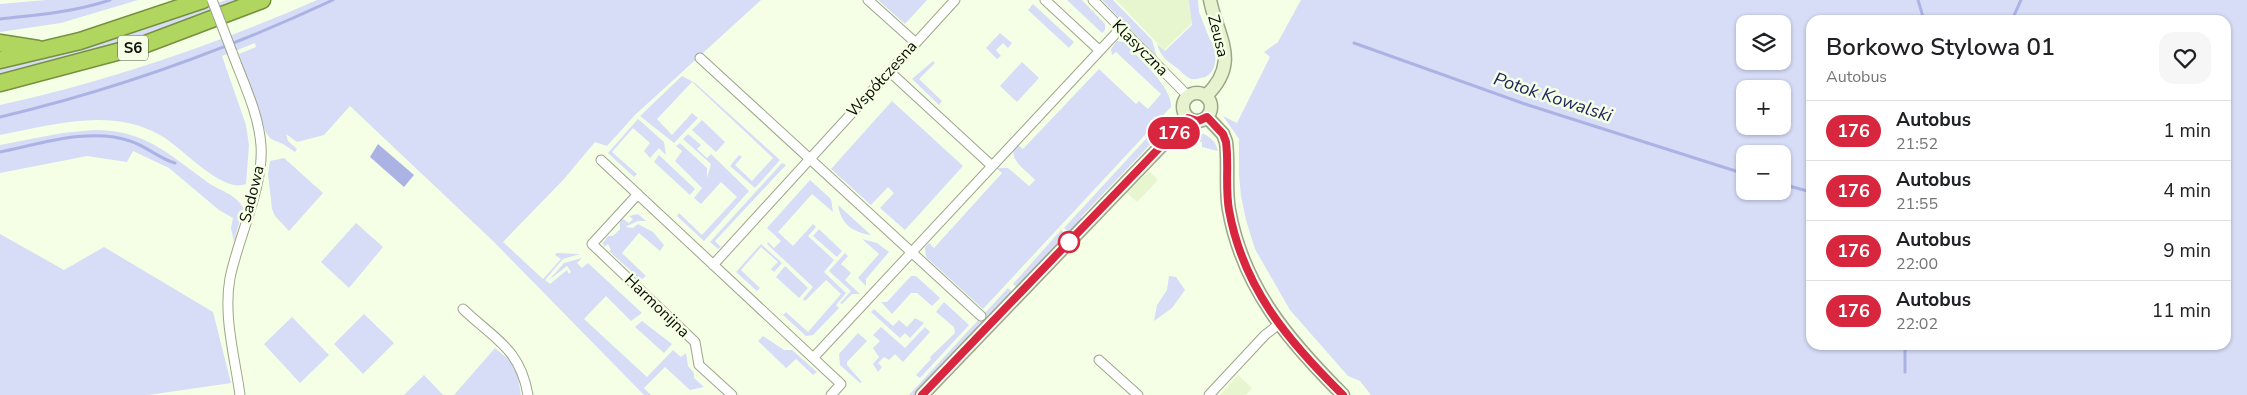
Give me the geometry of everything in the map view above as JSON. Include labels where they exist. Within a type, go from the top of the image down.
[{"type":"highway","name":"S6","points":[[0,60],[45,50],[140,22],[203,0]]},
{"type":"highway","name":"S6","points":[[0,83],[143,44],[262,0]]},
{"type":"highway","points":[[0,43],[45,50]]},
{"type":"street","name":"Sadowa","points":[[212,0],[257,121],[262,146],[260,171],[230,279],[228,300],[240,395]]},
{"type":"street","points":[[868,0],[916,42]]},
{"type":"street","name":"Współczesna","points":[[713,265],[955,0]]},
{"type":"street","points":[[1045,0],[1099,50]]},
{"type":"street","name":"Klasyczna","points":[[1093,0],[1188,96]]},
{"type":"street","name":"Zeusa","points":[[1206,96],[1217,84],[1224,71],[1226,56],[1210,0]]},
{"type":"street","points":[[814,357],[1120,29]]},
{"type":"street","points":[[700,58],[913,251],[981,316]]},
{"type":"street","points":[[890,72],[992,166]]},
{"type":"street","points":[[1197,93],[1206,96],[1211,106],[1207,117],[1198,121],[1188,118],[1183,107],[1188,96],[1197,93]]},
{"type":"street","points":[[1207,117],[1223,134],[1226,142],[1228,208],[1233,228],[1258,291],[1278,325],[1312,364],[1343,395]]},
{"type":"street","points":[[922,395],[1188,118]]},
{"type":"street","points":[[601,160],[842,384],[831,395]]},
{"type":"street","name":"Harmonijna","points":[[638,194],[592,244],[694,342],[699,364],[732,395]]},
{"type":"street","points":[[463,309],[502,343],[515,358],[524,374],[528,395]]},
{"type":"street","points":[[1209,395],[1266,335],[1278,325]]},
{"type":"street","points":[[1099,360],[1138,395]]},
{"type":"shaded area","points":[[46,0],[138,0],[61,23],[0,32],[0,4]]},
{"type":"shaded area","points":[[226,0],[241,0],[126,41],[0,74],[0,69],[124,36]]},
{"type":"shaded area","points":[[317,0],[761,0],[635,115],[607,146],[595,142],[564,179],[503,242],[543,279],[561,259],[555,255],[557,253],[580,254],[563,259],[545,280],[550,284],[567,270],[569,274],[571,272],[567,266],[549,280],[564,263],[582,258],[577,263],[582,268],[588,263],[642,313],[631,321],[606,296],[584,319],[647,377],[673,350],[681,357],[686,353],[688,366],[694,373],[694,378],[704,387],[690,390],[665,367],[644,388],[651,395],[644,395],[493,241],[350,106],[324,135],[297,142],[286,134],[288,141],[297,149],[295,152],[271,139],[266,133],[239,54],[256,47],[255,43],[222,56],[246,125],[249,145],[246,184],[236,185],[226,182],[202,168],[160,135],[141,127],[121,122],[101,120],[61,123],[0,135],[0,105],[81,85],[161,60],[239,32]]},
{"type":"shaded area","points":[[878,0],[927,0],[905,24]]},
{"type":"shaded area","points":[[1067,0],[1082,0],[1105,24],[1105,30],[1102,33]]},
{"type":"shaded area","points":[[1102,0],[1113,0],[1152,40],[1157,57]]},
{"type":"shaded area","points":[[1116,0],[1193,0],[1191,24],[1164,50]]},
{"type":"shaded area","points":[[1189,0],[1198,0],[1199,12],[1210,40],[1215,42],[1215,64],[1213,69],[1207,76],[1195,79],[1190,79],[1167,60],[1160,52],[1157,44],[1165,51],[1192,25]]},
{"type":"shaded area","points":[[1301,0],[2247,0],[2247,395],[1371,395],[1360,381],[1348,376],[1290,310],[1255,249],[1246,220],[1239,175],[1239,139],[1223,116],[1237,123],[1270,57],[1264,52],[1278,42]]},
{"type":"shaded area","points":[[1033,4],[1074,42],[1069,48],[1028,10]]},
{"type":"shaded area","points":[[1000,33],[1012,43],[1008,48],[1003,43],[996,50],[1001,56],[997,59],[986,48]]},
{"type":"shaded area","points":[[1117,41],[1124,42],[1153,73],[1166,91],[1171,107],[983,309],[926,257],[925,247],[929,243],[934,248],[1002,173],[996,168],[1008,168],[1029,186],[1035,180],[1018,164],[1013,154],[1014,149],[1017,144],[1023,149],[1099,69],[1136,104],[1139,101],[1148,109],[1161,94],[1116,52],[1112,55],[1111,49]]},
{"type":"shaded area","points":[[933,61],[935,63],[919,79],[942,101],[939,105],[912,79]]},
{"type":"shaded area","points":[[1022,62],[1039,78],[1017,102],[1000,86]]},
{"type":"shaded area","points":[[682,76],[695,83],[780,160],[755,188],[730,166],[739,155],[742,157],[735,165],[752,181],[773,158],[692,82],[657,119],[672,135],[692,113],[698,118],[674,143],[640,116]]},
{"type":"shaded area","points":[[892,101],[963,166],[905,230],[880,208],[894,193],[888,187],[871,205],[831,169]]},
{"type":"shaded area","points":[[1167,116],[1172,116],[1171,119],[1146,149],[1081,217],[1081,224],[1071,234],[1064,228]]},
{"type":"shaded area","points":[[638,119],[664,142],[666,155],[659,148],[650,158],[644,151],[650,143],[633,128],[612,152],[637,174],[634,177],[608,153]]},
{"type":"shaded area","points":[[702,120],[725,142],[716,152],[692,130]]},
{"type":"shaded area","points":[[94,130],[128,134],[142,139],[167,153],[236,199],[243,208],[234,242],[231,228],[233,218],[219,210],[169,168],[133,151],[127,162],[87,156],[0,173],[0,145],[62,133]]},
{"type":"shaded area","points":[[1191,132],[1201,133],[1212,139],[1218,151],[1202,147],[1202,142],[1179,142]]},
{"type":"shaded area","points":[[688,134],[701,145],[697,149],[707,158],[711,154],[749,191],[704,241],[677,216],[679,213],[702,235],[737,197],[721,182],[701,204],[694,198],[702,188],[675,161],[682,151],[676,146],[680,143],[707,168],[707,178],[711,164],[683,139]]},
{"type":"shaded area","points":[[659,155],[695,189],[690,195],[654,162]]},
{"type":"shaded area","points":[[284,158],[323,193],[289,231],[275,216],[272,209],[268,174],[270,161]]},
{"type":"shaded area","points":[[782,163],[786,165],[715,241],[721,247],[718,249],[710,242]]},
{"type":"shaded area","points":[[1149,171],[1158,180],[1137,202],[1127,193]]},
{"type":"shaded area","points":[[810,180],[831,199],[833,212],[812,194],[778,232],[793,246],[813,224],[816,227],[808,236],[834,260],[824,272],[846,293],[836,305],[839,308],[813,335],[806,336],[783,315],[786,312],[808,332],[841,294],[826,280],[805,301],[803,299],[813,287],[767,244],[768,242],[774,248],[781,241],[767,228]]},
{"type":"shaded area","points":[[838,205],[871,235],[858,232],[848,226],[839,212]]},
{"type":"shaded area","points":[[638,214],[646,221],[638,221],[625,227],[633,228],[638,224],[653,232],[664,245],[660,251],[639,233],[622,253],[646,276],[641,280],[609,251],[611,250],[608,244],[604,247],[603,243],[608,236],[613,236],[620,229],[620,222],[623,219],[629,223],[633,219],[629,216]]},
{"type":"shaded area","points":[[356,223],[383,247],[349,288],[321,262]]},
{"type":"shaded area","points":[[819,229],[842,251],[837,257],[813,236]]},
{"type":"shaded area","points":[[1061,230],[1065,234],[1059,240],[1062,243],[1019,289],[1013,284]]},
{"type":"shaded area","points":[[0,234],[64,270],[104,247],[213,312],[231,383],[148,395],[0,395]]},
{"type":"shaded area","points":[[862,239],[877,243],[889,252],[866,279],[866,286],[858,278],[879,254]]},
{"type":"shaded area","points":[[761,244],[782,263],[774,272],[771,269],[778,262],[761,247],[741,270],[760,288],[757,291],[736,272]]},
{"type":"shaded area","points":[[845,253],[848,256],[841,264],[851,273],[845,280],[860,294],[852,294],[842,304],[840,303],[851,291],[829,271]]},
{"type":"shaded area","points":[[785,266],[808,288],[799,298],[776,277]]},
{"type":"shaded area","points":[[911,276],[916,276],[940,298],[932,306],[917,293],[911,293],[892,314],[881,302],[887,302]]},
{"type":"shaded area","points":[[1169,276],[1176,277],[1185,290],[1172,308],[1154,321],[1157,305],[1167,290]]},
{"type":"shaded area","points":[[1008,288],[1014,293],[916,395],[909,395]]},
{"type":"shaded area","points":[[944,302],[969,325],[920,378],[916,375],[931,359],[930,357],[955,333],[954,327],[936,312]]},
{"type":"shaded area","points":[[874,309],[893,326],[899,320],[907,327],[915,318],[924,323],[910,338],[905,333],[900,338],[871,312]]},
{"type":"shaded area","points":[[364,314],[394,343],[363,374],[334,344]]},
{"type":"shaded area","points":[[292,317],[329,355],[300,383],[264,344]]},
{"type":"shaded area","points":[[642,321],[672,344],[664,353],[635,327]]},
{"type":"shaded area","points":[[881,327],[905,348],[925,327],[930,332],[903,362],[895,354],[889,360],[884,357],[878,363],[882,367],[878,372],[873,364],[879,357],[873,348],[880,341],[873,335]]},
{"type":"shaded area","points":[[858,333],[867,341],[847,362],[847,365],[862,382],[860,383],[840,365],[839,354]]},
{"type":"shaded area","points":[[763,336],[784,350],[792,350],[817,372],[813,375],[796,359],[786,368],[758,341]]},
{"type":"shaded area","points":[[495,348],[516,366],[521,395],[454,395]]},
{"type":"shaded area","points":[[424,375],[443,395],[404,395]]},
{"type":"shaded area","points":[[1238,375],[1252,388],[1246,395],[1220,395]]},
{"type":"water","points":[[378,144],[414,175],[404,187],[370,157]]},
{"type":"waterway","points":[[0,19],[69,10],[110,0]]},
{"type":"waterway","points":[[0,117],[85,94],[170,67],[252,36],[333,0]]},
{"type":"waterway","points":[[1918,0],[1922,15]]},
{"type":"waterway","points":[[2014,15],[2021,0]]},
{"type":"waterway","name":"Potok Kowalski","points":[[1354,43],[1528,105],[1736,171]]},
{"type":"waterway","points":[[0,152],[65,138],[82,136],[115,137],[142,146],[175,163]]},
{"type":"waterway","name":"Potok Kowalski","points":[[1791,186],[1806,191]]},
{"type":"waterway","name":"Potok Kowalski","points":[[1905,350],[1905,372]]},
{"type":"bus line","name":"176","points":[[922,395],[1188,118],[1198,121],[1207,117],[1217,126],[1226,142],[1228,157],[1228,208],[1244,260],[1258,291],[1278,325],[1312,364],[1343,395]]}]
